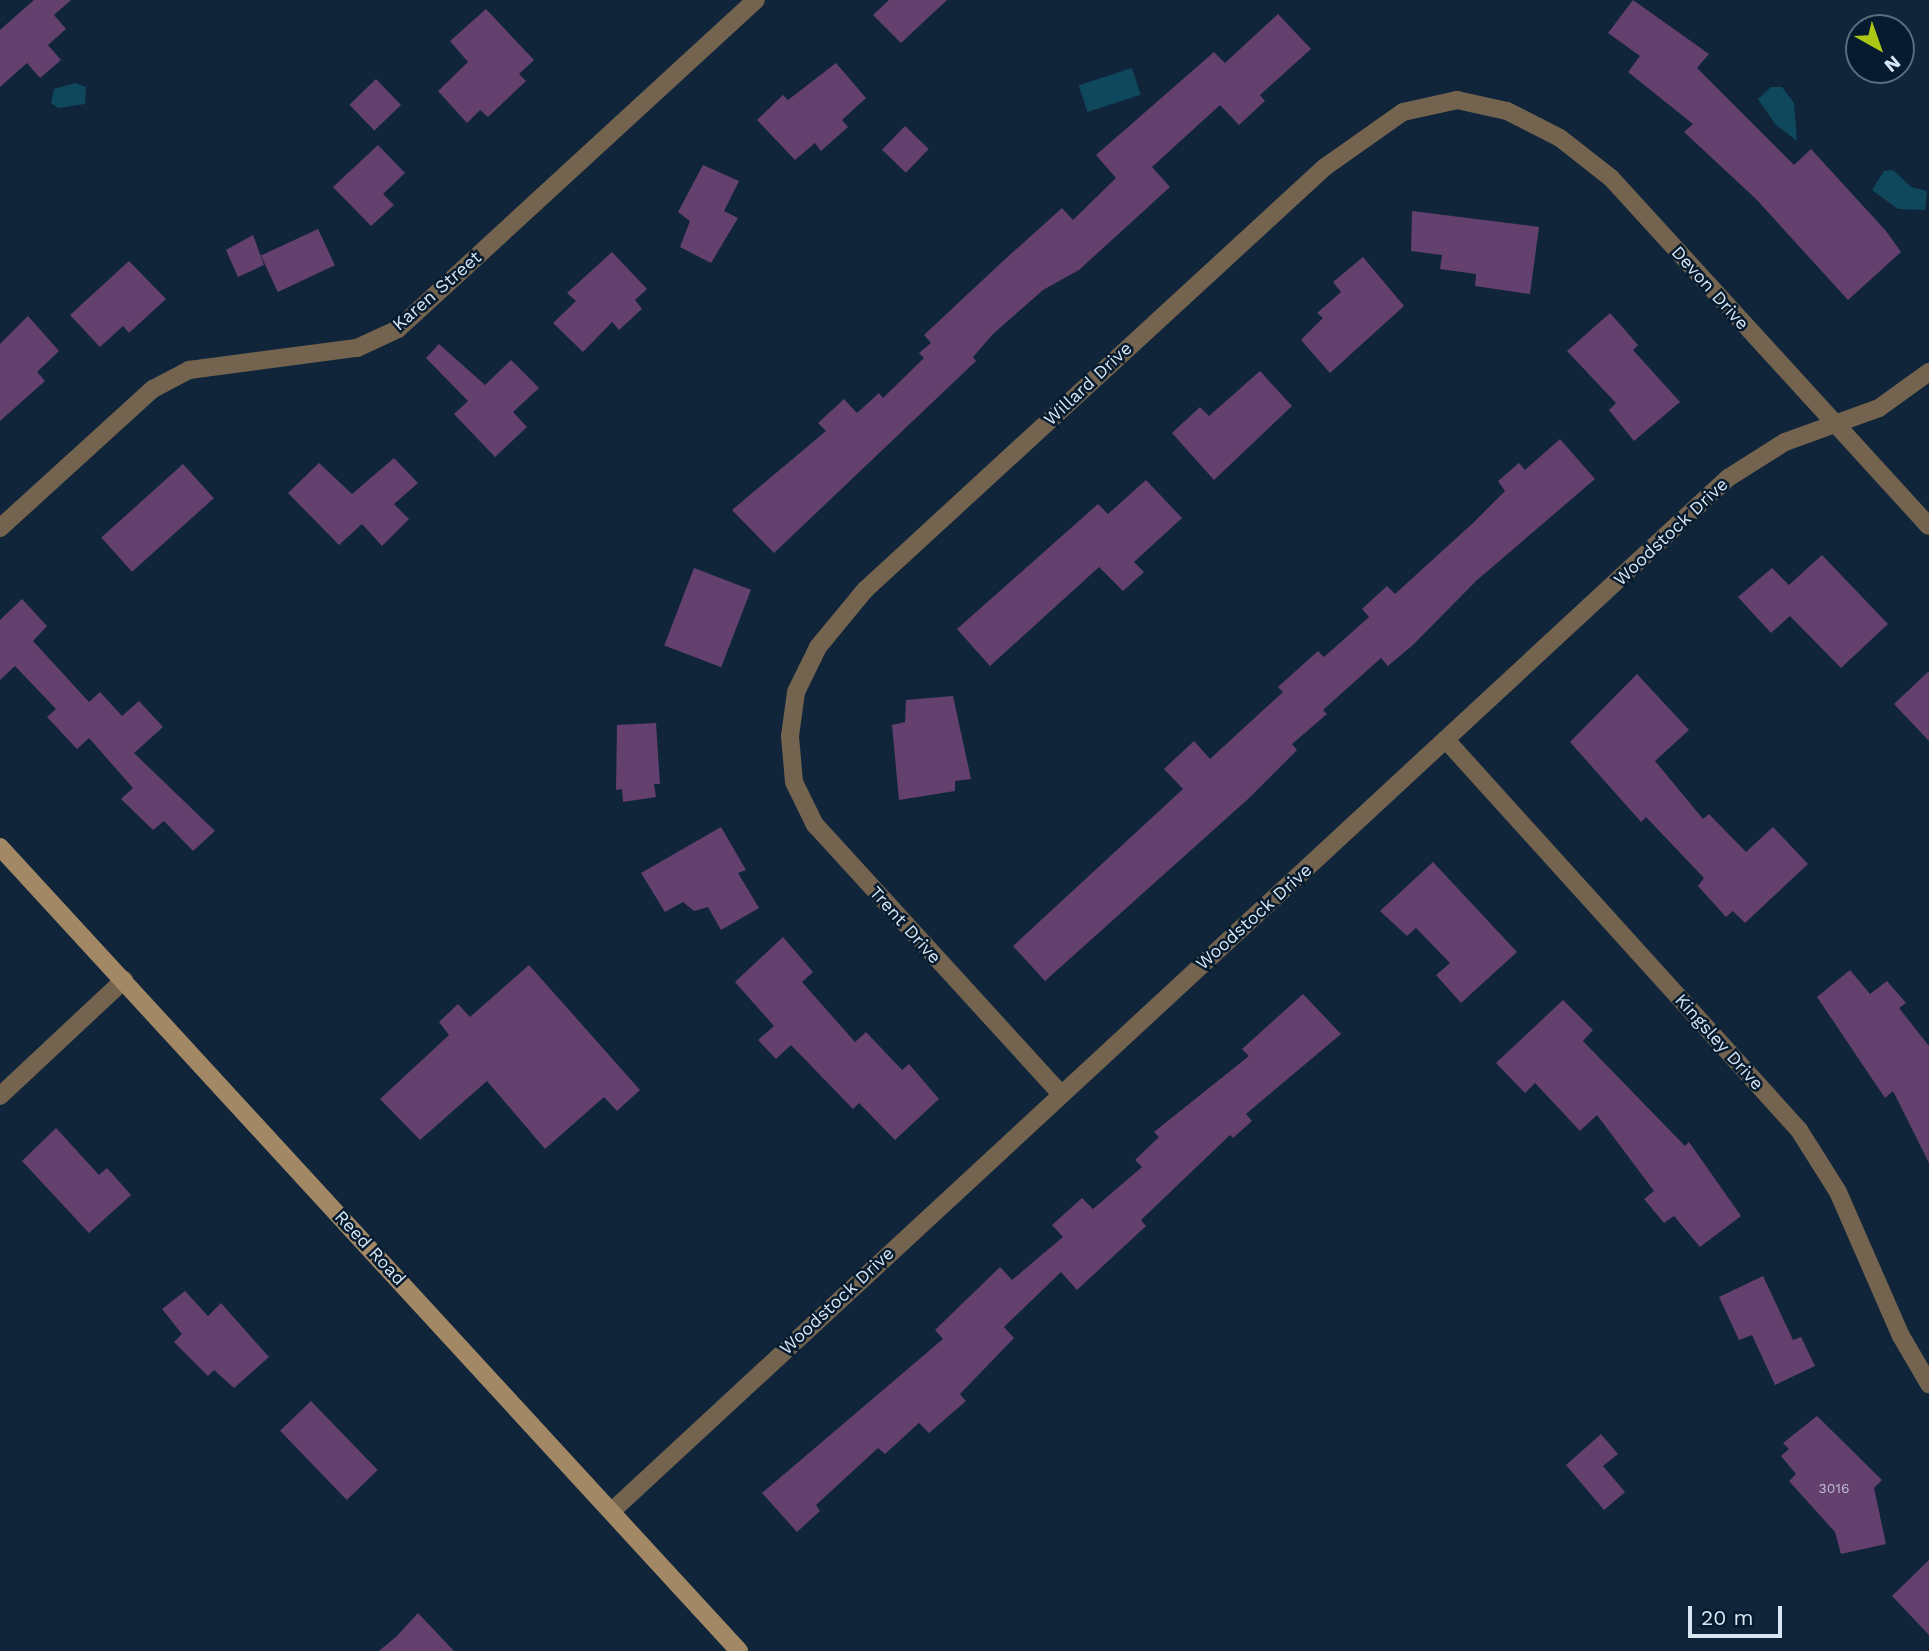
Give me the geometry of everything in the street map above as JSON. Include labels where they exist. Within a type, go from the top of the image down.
[{"type":"main road","name":"Reed Road","points":[[0,847],[739,1651]]},
{"type":"street","name":"Karen Street","points":[[0,528],[153,389],[189,370],[357,348],[398,329],[756,0]]},
{"type":"street","name":"Devon Drive","points":[[1457,100],[1507,111],[1560,138],[1611,178],[1929,526]]},
{"type":"street","name":"Willard Drive","points":[[790,736],[796,692],[818,647],[865,590],[1325,167],[1403,112],[1457,100]]},
{"type":"street","name":"Woodstock Drive","points":[[612,1511],[1060,1093],[1447,741],[1728,478],[1785,442],[1835,426],[1878,408],[1929,372]]},
{"type":"street","name":"Trent Drive","points":[[790,736],[794,782],[815,825],[1060,1093]]},
{"type":"street","name":"Kingsley Drive","points":[[1447,741],[1799,1129],[1838,1192],[1900,1336],[1929,1384]]},
{"type":"street","points":[[0,1096],[124,980]]},
{"type":"water","points":[[1132,68],[1141,95],[1087,112],[1079,85]]},
{"type":"water","points":[[75,83],[86,87],[85,104],[58,108],[51,103],[54,89]]},
{"type":"water","points":[[1771,87],[1782,87],[1794,103],[1797,141],[1775,124],[1758,99]]},
{"type":"water","points":[[1893,170],[1911,187],[1927,191],[1925,210],[1898,209],[1872,190],[1884,171]]},
{"type":"building","points":[[34,0],[71,0],[54,15],[66,29],[48,45],[61,60],[40,78],[27,63],[0,87],[0,30]]},
{"type":"building","points":[[889,0],[947,0],[901,43],[873,15]]},
{"type":"building","points":[[1633,0],[1709,54],[1697,68],[1794,165],[1811,149],[1886,231],[1901,252],[1848,300],[1756,199],[1684,132],[1693,124],[1628,72],[1640,56],[1608,33]]},
{"type":"building","points":[[486,9],[534,60],[519,74],[526,81],[488,117],[480,110],[467,123],[438,91],[468,62],[450,41]]},
{"type":"building","points":[[1278,14],[1311,49],[1260,95],[1265,101],[1239,125],[1220,105],[1152,167],[1170,187],[1079,270],[1043,290],[993,334],[973,357],[976,361],[774,553],[732,510],[826,431],[818,423],[844,399],[857,413],[879,393],[883,398],[924,358],[919,353],[931,343],[924,335],[1062,208],[1073,220],[1116,178],[1096,155],[1214,52],[1225,63]]},
{"type":"building","points":[[836,63],[866,98],[842,120],[848,127],[821,151],[815,143],[795,160],[757,120],[783,95],[788,100]]},
{"type":"building","points":[[376,79],[401,105],[374,131],[349,105]]},
{"type":"building","points":[[905,126],[929,149],[906,173],[882,150]]},
{"type":"building","points":[[378,145],[405,173],[383,194],[394,205],[371,226],[333,187]]},
{"type":"building","points":[[703,165],[739,181],[724,211],[738,218],[711,263],[680,247],[690,221],[678,212]]},
{"type":"building","points":[[1412,211],[1539,227],[1530,294],[1475,286],[1476,274],[1440,269],[1442,255],[1411,251]]},
{"type":"building","points":[[318,229],[335,265],[278,292],[261,256]]},
{"type":"building","points":[[253,235],[264,265],[238,277],[226,250]]},
{"type":"building","points":[[612,252],[647,289],[635,300],[642,309],[619,330],[612,322],[583,352],[553,323],[576,301],[567,293]]},
{"type":"building","points":[[1363,257],[1404,306],[1330,373],[1301,340],[1323,318],[1317,313],[1341,292],[1333,282]]},
{"type":"building","points":[[129,261],[166,299],[129,333],[123,326],[100,347],[70,315]]},
{"type":"building","points":[[1610,313],[1638,345],[1633,350],[1680,402],[1634,441],[1609,410],[1616,403],[1567,351]]},
{"type":"building","points":[[28,316],[59,351],[37,372],[45,381],[0,421],[0,344]]},
{"type":"building","points":[[439,344],[485,385],[511,360],[539,388],[513,412],[527,427],[495,457],[454,414],[468,401],[426,358]]},
{"type":"building","points":[[1260,371],[1292,406],[1214,480],[1172,433],[1200,407],[1209,416]]},
{"type":"building","points":[[1560,439],[1595,479],[1476,581],[1414,644],[1388,666],[1381,658],[1323,710],[1327,714],[1292,744],[1297,750],[1248,799],[1045,981],[1013,946],[1183,789],[1164,769],[1194,741],[1210,759],[1283,692],[1278,687],[1318,651],[1324,657],[1369,617],[1362,609],[1387,586],[1395,594],[1473,523],[1505,491],[1498,481],[1519,463],[1525,470]]},
{"type":"building","points":[[394,458],[418,483],[394,504],[409,519],[382,546],[362,524],[339,545],[288,493],[319,463],[352,494]]},
{"type":"building","points":[[183,464],[214,498],[132,572],[101,538]]},
{"type":"building","points":[[1146,480],[1182,518],[1134,562],[1144,572],[1123,591],[1099,567],[990,666],[957,629],[1098,504],[1108,514]]},
{"type":"building","points":[[1822,555],[1888,624],[1841,668],[1790,616],[1771,633],[1738,597],[1772,568],[1789,585]]},
{"type":"building","points":[[694,568],[751,590],[721,667],[664,645]]},
{"type":"building","points":[[22,599],[47,626],[33,641],[89,702],[100,692],[122,716],[139,701],[163,727],[134,753],[215,831],[193,851],[164,821],[153,830],[121,799],[133,788],[89,738],[77,749],[47,717],[56,709],[15,666],[0,680],[0,620]]},
{"type":"building","points":[[1929,671],[1929,741],[1894,704]]},
{"type":"building","points":[[1637,674],[1689,730],[1655,761],[1703,819],[1709,814],[1746,852],[1773,827],[1808,864],[1745,923],[1733,911],[1726,917],[1698,886],[1704,878],[1646,817],[1641,822],[1570,742]]},
{"type":"building","points":[[953,696],[971,779],[955,781],[955,791],[899,800],[892,725],[905,722],[906,700]]},
{"type":"building","points":[[656,723],[660,784],[654,784],[656,797],[623,802],[622,789],[616,790],[617,725]]},
{"type":"building","points":[[721,827],[746,870],[738,873],[759,908],[721,930],[708,907],[694,911],[683,902],[665,912],[641,873]]},
{"type":"building","points":[[1433,862],[1517,952],[1461,1003],[1436,975],[1450,963],[1416,928],[1407,936],[1380,911]]},
{"type":"building","points":[[783,937],[813,972],[802,982],[855,1042],[866,1032],[902,1070],[909,1064],[939,1099],[895,1140],[859,1103],[853,1109],[791,1045],[776,1059],[758,1040],[774,1026],[735,982]]},
{"type":"building","points":[[529,965],[640,1090],[617,1111],[604,1097],[545,1149],[487,1081],[420,1140],[380,1099],[449,1035],[439,1022],[458,1004],[470,1017]]},
{"type":"building","points":[[1850,970],[1870,994],[1887,981],[1906,1003],[1899,1008],[1929,1046],[1929,1163],[1893,1091],[1885,1098],[1817,997]]},
{"type":"building","points":[[1303,994],[1341,1034],[1246,1114],[1252,1121],[1233,1138],[1230,1135],[1141,1220],[1146,1226],[1077,1290],[1061,1272],[1004,1327],[1014,1338],[960,1394],[966,1401],[929,1433],[919,1423],[885,1454],[878,1448],[816,1505],[820,1511],[797,1532],[762,1493],[943,1339],[935,1330],[1000,1267],[1012,1280],[1063,1237],[1052,1225],[1082,1198],[1093,1209],[1142,1167],[1135,1160],[1159,1137],[1154,1132],[1249,1056],[1242,1049]]},
{"type":"building","points":[[1563,1000],[1593,1030],[1583,1041],[1685,1146],[1689,1142],[1741,1216],[1700,1247],[1674,1216],[1664,1223],[1644,1199],[1654,1191],[1597,1115],[1580,1131],[1535,1083],[1525,1093],[1496,1063]]},
{"type":"building","points":[[56,1128],[99,1175],[107,1168],[131,1195],[89,1233],[22,1161]]},
{"type":"building","points":[[1763,1276],[1793,1340],[1801,1337],[1815,1366],[1775,1385],[1752,1335],[1739,1340],[1719,1297]]},
{"type":"building","points":[[185,1291],[208,1316],[221,1303],[269,1357],[234,1388],[214,1370],[208,1376],[174,1342],[182,1334],[162,1309]]},
{"type":"building","points":[[311,1401],[378,1470],[347,1500],[280,1431]]},
{"type":"building","points":[[1817,1416],[1882,1480],[1874,1488],[1886,1544],[1841,1554],[1835,1532],[1789,1481],[1796,1474],[1781,1456],[1789,1449],[1783,1443]]},
{"type":"building","points":[[1601,1434],[1618,1454],[1603,1466],[1625,1492],[1604,1510],[1566,1465]]},
{"type":"building","points":[[1929,1560],[1929,1635],[1892,1596]]},
{"type":"building","points":[[418,1613],[454,1651],[379,1651],[397,1636]]}]
